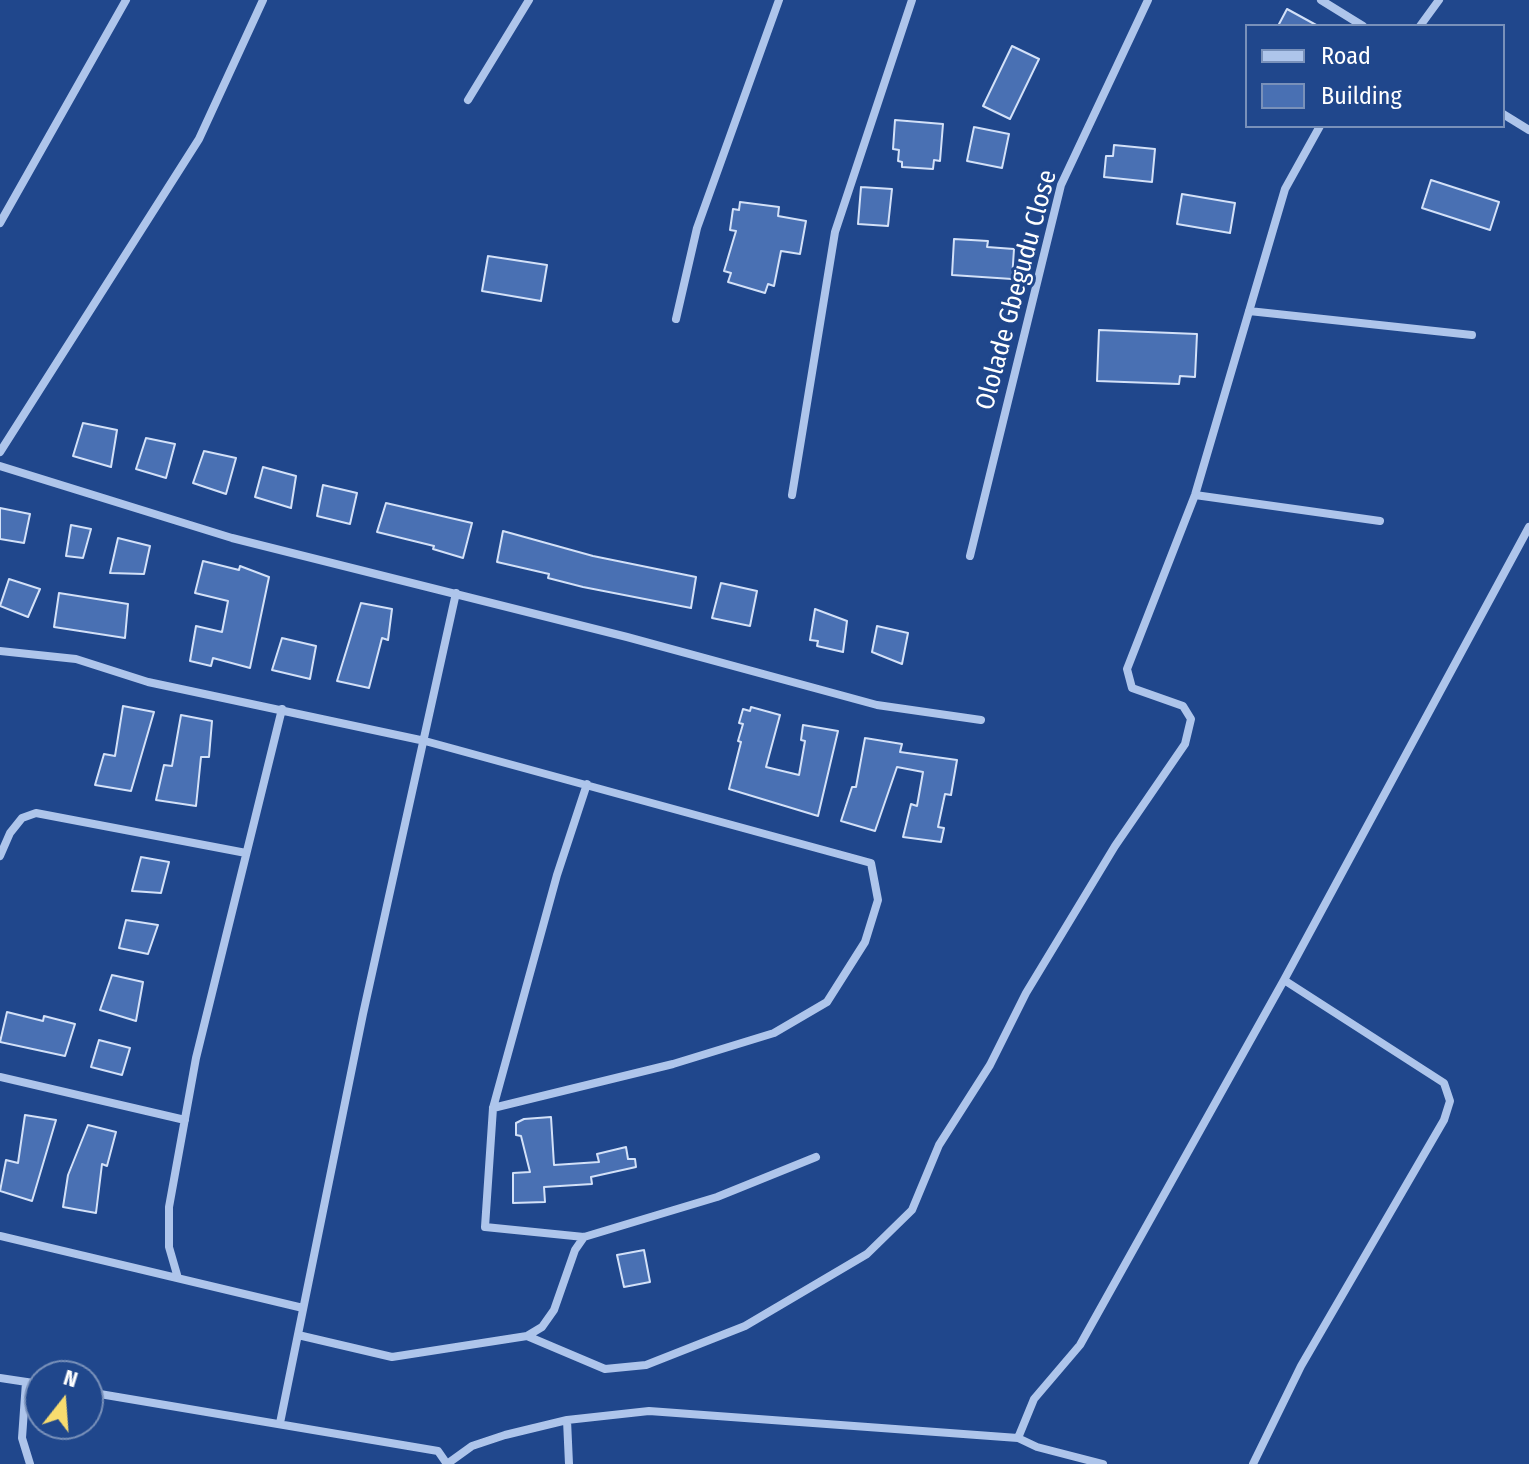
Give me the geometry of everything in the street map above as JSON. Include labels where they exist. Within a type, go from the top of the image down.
[{"type":"street","points":[[0,223],[126,0]]},
{"type":"street","points":[[0,452],[199,139],[263,0]]},
{"type":"street","points":[[468,100],[529,0]]},
{"type":"street","points":[[676,319],[697,228],[779,0]]},
{"type":"street","points":[[792,495],[835,232],[912,0]]},
{"type":"street","name":"Ololade Gbegudu Close","points":[[970,556],[1061,185],[1148,0]]},
{"type":"street","points":[[1321,0],[1360,24]]},
{"type":"street","points":[[1421,24],[1439,0]]},
{"type":"street","points":[[1505,115],[1529,130]]},
{"type":"street","points":[[527,1336],[605,1369],[646,1365],[745,1326],[867,1254],[912,1210],[939,1145],[990,1065],[1026,993],[1115,846],[1185,744],[1191,719],[1183,706],[1132,688],[1127,669],[1195,495],[1285,189],[1319,128]]},
{"type":"street","points":[[1249,311],[1472,335]]},
{"type":"street","points":[[0,466],[232,538],[456,593],[877,705],[981,720]]},
{"type":"street","points":[[1195,495],[1380,521]]},
{"type":"street","points":[[1018,1438],[1034,1399],[1080,1345],[1284,980],[1529,527]]},
{"type":"street","points":[[280,1423],[363,1014],[456,593]]},
{"type":"street","points":[[0,651],[76,659],[148,682],[425,741],[871,863],[878,900],[865,942],[827,1002],[774,1033],[673,1064],[493,1108]]},
{"type":"street","points":[[178,1278],[169,1247],[169,1207],[196,1058],[282,709]]},
{"type":"street","points":[[587,784],[557,875],[493,1108],[485,1227],[584,1237],[717,1197],[816,1157]]},
{"type":"street","points":[[0,856],[10,833],[22,818],[36,813],[246,853]]},
{"type":"street","points":[[1253,1464],[1301,1366],[1444,1120],[1450,1101],[1444,1083],[1284,980]]},
{"type":"street","points":[[0,1077],[185,1120]]},
{"type":"street","points":[[0,1236],[303,1308]]},
{"type":"street","points":[[298,1335],[392,1357],[527,1336],[542,1327],[554,1310],[575,1250],[584,1237]]},
{"type":"street","points":[[0,1378],[24,1382]]},
{"type":"street","points":[[104,1395],[438,1451],[447,1464],[472,1446],[567,1420],[649,1411],[1018,1438],[1037,1447],[1103,1464]]},
{"type":"street","points":[[24,1410],[22,1438],[30,1464]]},
{"type":"street","points":[[567,1420],[569,1464]]},
{"type":"building","points":[[1287,9],[1314,24],[1279,24]]},
{"type":"building","points":[[1012,46],[1039,59],[1010,119],[983,106]]},
{"type":"building","points":[[895,120],[943,124],[940,161],[934,160],[933,169],[902,167],[902,162],[898,161],[899,150],[893,149]]},
{"type":"building","points":[[974,127],[1009,134],[1002,168],[967,161]]},
{"type":"building","points":[[1114,145],[1155,149],[1152,182],[1104,177],[1106,156],[1113,156]]},
{"type":"building","points":[[1431,180],[1499,202],[1490,230],[1422,208]]},
{"type":"building","points":[[861,187],[892,189],[888,226],[858,224]]},
{"type":"building","points":[[1182,194],[1235,203],[1230,233],[1177,224]]},
{"type":"building","points":[[740,202],[779,207],[778,216],[806,221],[800,254],[781,251],[774,286],[768,284],[765,293],[728,282],[731,273],[724,271],[736,231],[730,230],[733,209],[739,210]]},
{"type":"building","points":[[954,239],[988,241],[987,247],[1014,249],[1012,279],[952,275]]},
{"type":"building","points":[[488,256],[547,265],[541,301],[482,291]]},
{"type":"building","points":[[1099,330],[1197,334],[1195,377],[1180,376],[1179,384],[1097,381]]},
{"type":"building","points":[[83,423],[117,430],[111,467],[73,456]]},
{"type":"building","points":[[146,438],[175,444],[166,478],[136,469]]},
{"type":"building","points":[[204,451],[236,458],[226,494],[193,483]]},
{"type":"building","points":[[263,467],[296,476],[291,508],[255,497]]},
{"type":"building","points":[[323,485],[357,493],[350,524],[317,516]]},
{"type":"building","points":[[386,503],[472,523],[463,558],[433,549],[434,546],[377,532]]},
{"type":"building","points":[[0,508],[30,514],[24,543],[0,539]]},
{"type":"building","points":[[71,525],[91,529],[83,558],[66,556]]},
{"type":"building","points":[[503,531],[593,556],[696,577],[691,608],[583,587],[548,578],[549,574],[497,562]]},
{"type":"building","points":[[118,538],[150,546],[144,574],[110,573]]},
{"type":"building","points":[[203,561],[239,570],[240,566],[269,577],[250,668],[213,658],[211,666],[190,661],[196,626],[222,632],[228,601],[195,593]]},
{"type":"building","points":[[9,579],[40,589],[28,617],[0,606]]},
{"type":"building","points":[[721,583],[757,591],[750,626],[712,618]]},
{"type":"building","points":[[59,593],[128,604],[125,638],[54,627]]},
{"type":"building","points":[[361,603],[392,609],[388,640],[382,638],[369,688],[337,681]]},
{"type":"building","points":[[815,609],[847,621],[843,652],[817,646],[818,641],[810,640]]},
{"type":"building","points":[[877,626],[908,633],[902,664],[872,652]]},
{"type":"building","points":[[282,638],[316,646],[310,679],[272,670]]},
{"type":"building","points":[[123,706],[154,712],[131,791],[95,785],[104,754],[115,756]]},
{"type":"building","points":[[751,707],[780,715],[766,767],[799,775],[805,741],[801,740],[803,725],[838,731],[818,816],[729,789],[741,742],[738,741],[743,724],[739,723],[743,709],[750,711]]},
{"type":"building","points":[[181,715],[212,721],[209,757],[201,757],[196,806],[156,800],[164,765],[172,766]]},
{"type":"building","points":[[865,738],[902,744],[900,752],[957,760],[951,795],[945,794],[938,827],[944,828],[941,842],[903,837],[911,804],[917,806],[923,772],[897,767],[875,831],[841,821],[852,787],[856,787]]},
{"type":"building","points":[[141,857],[169,862],[161,893],[132,891]]},
{"type":"building","points":[[126,920],[158,925],[148,954],[119,948]]},
{"type":"building","points":[[112,975],[143,982],[136,1021],[100,1010]]},
{"type":"building","points":[[7,1012],[43,1021],[44,1016],[75,1024],[65,1056],[0,1042]]},
{"type":"building","points":[[99,1040],[130,1048],[122,1075],[91,1067]]},
{"type":"building","points":[[25,1115],[56,1120],[32,1201],[0,1191],[6,1160],[18,1163]]},
{"type":"building","points":[[551,1117],[554,1165],[599,1162],[597,1154],[626,1147],[628,1159],[635,1159],[636,1167],[591,1177],[592,1184],[544,1187],[545,1202],[513,1203],[513,1173],[530,1172],[521,1136],[516,1135],[516,1123],[524,1119]]},
{"type":"building","points":[[88,1125],[116,1132],[107,1166],[102,1164],[96,1213],[63,1207],[68,1175]]},
{"type":"building","points":[[644,1250],[650,1282],[624,1287],[617,1255]]}]
